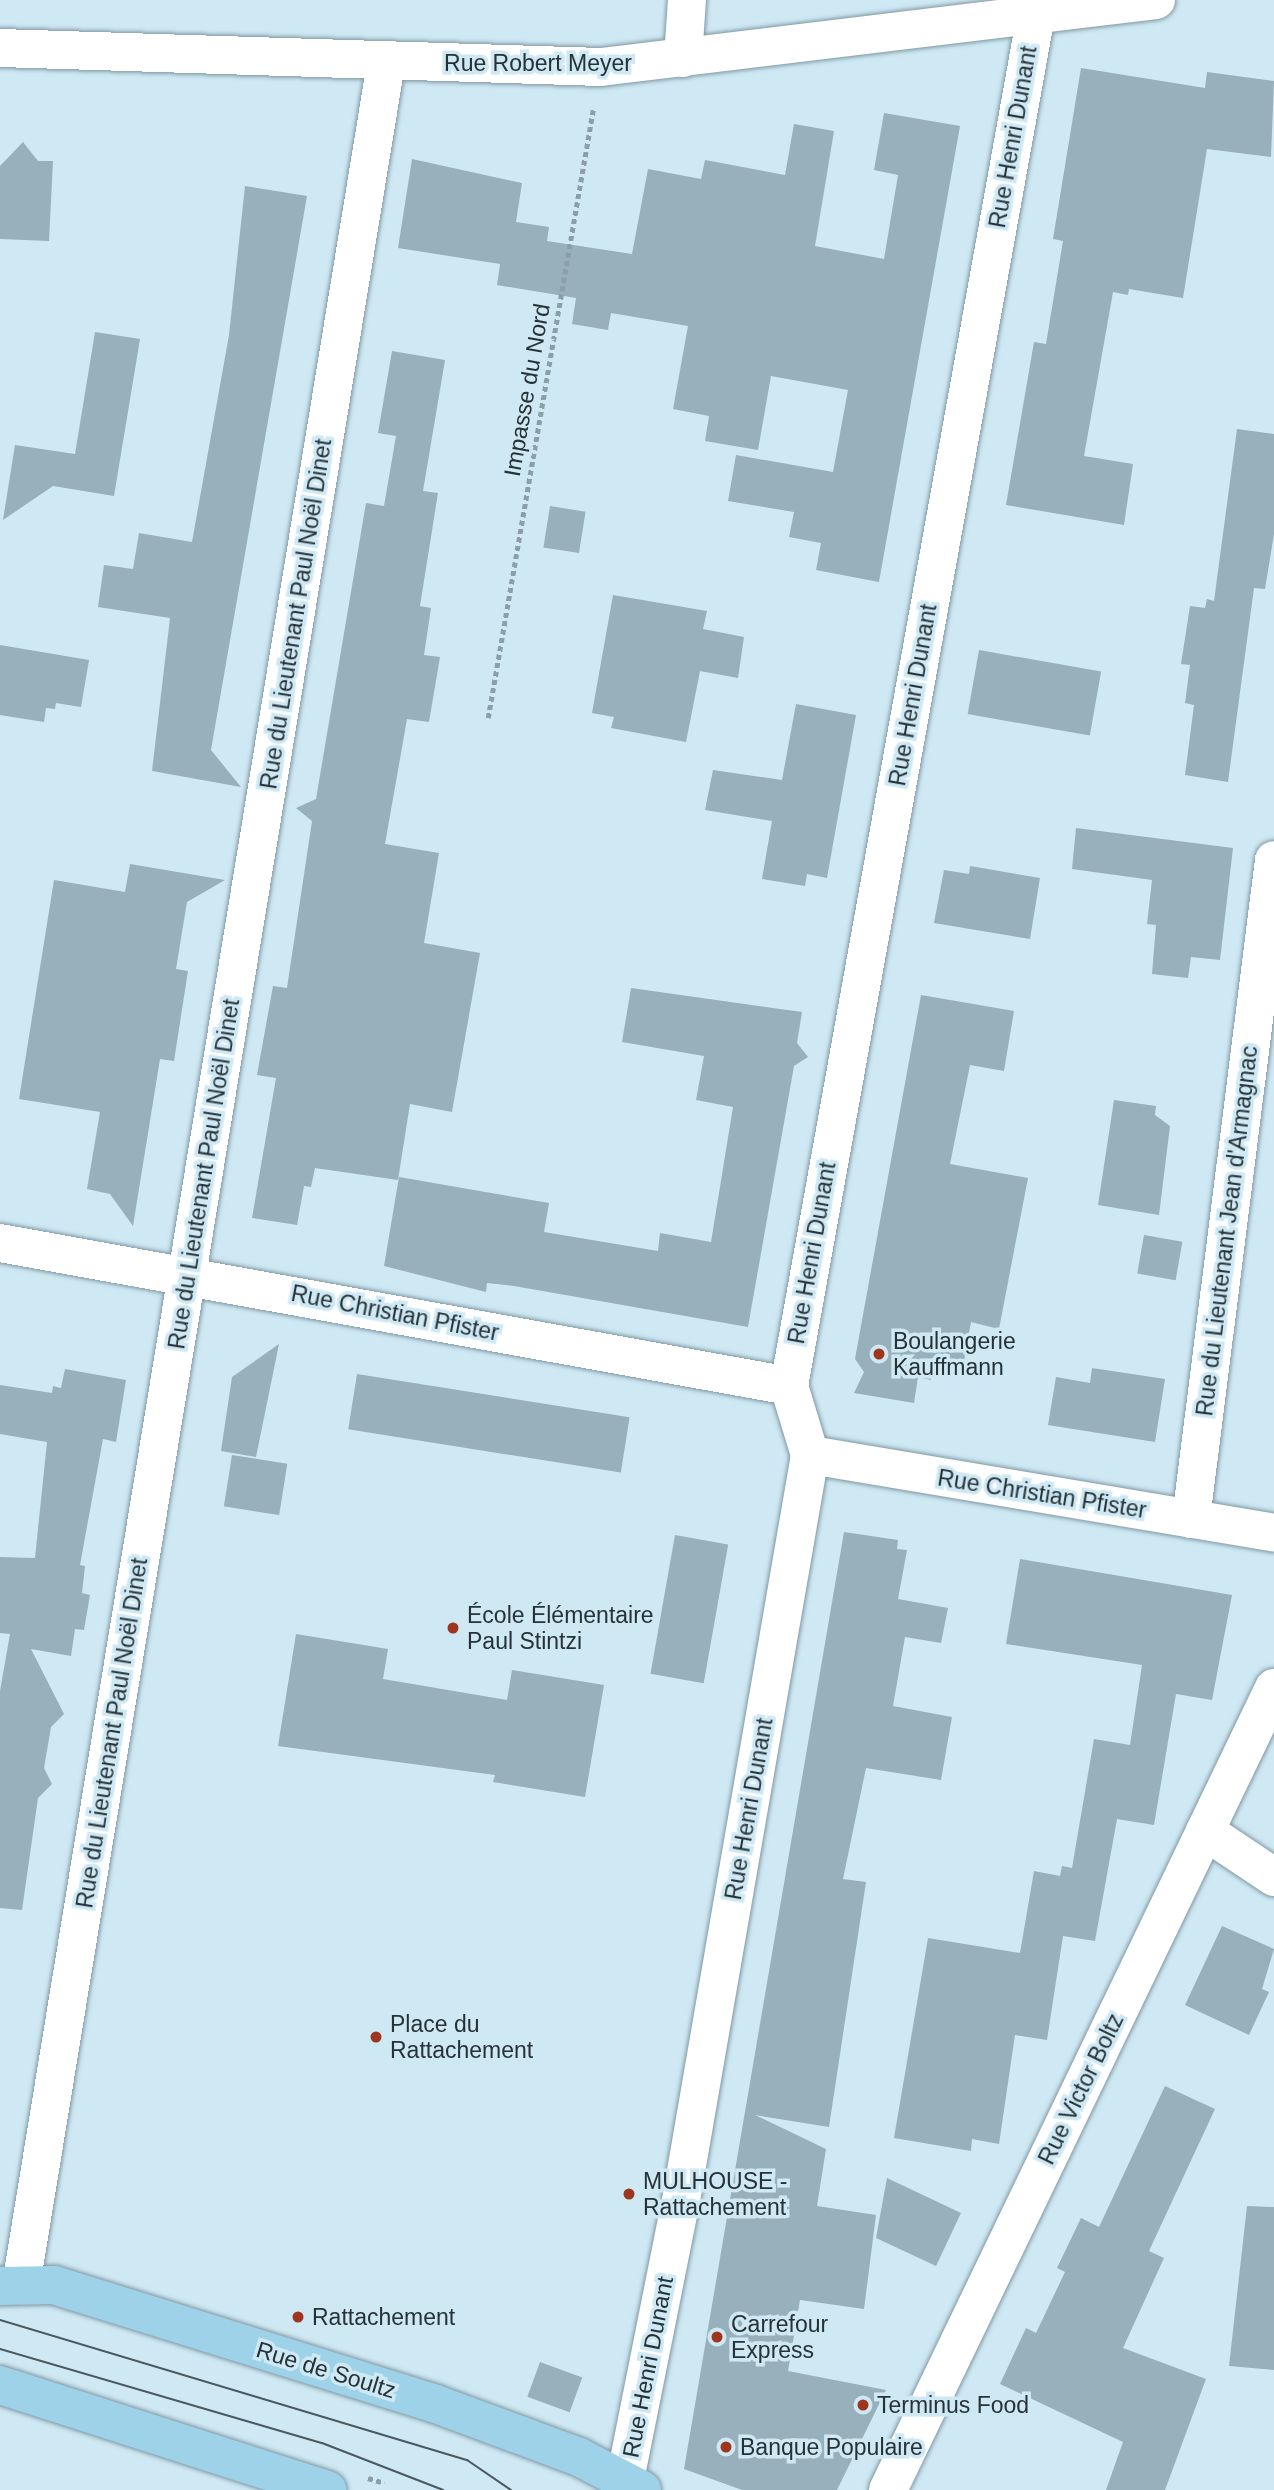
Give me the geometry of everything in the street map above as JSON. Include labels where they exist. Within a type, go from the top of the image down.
[{"type":"main road","name":"Rue de Soultz","points":[[11,2286],[54,2285],[436,2403],[579,2457],[630,2488]]},
{"type":"main road","points":[[0,2385],[328,2490]]},
{"type":"street","points":[[683,58],[687,0]]},
{"type":"street","name":"Rue Robert Meyer","points":[[0,48],[601,68],[1156,0]]},
{"type":"street","name":"Rue Henri Dunant","points":[[630,2488],[810,1455],[789,1386],[1036,14]]},
{"type":"street","name":"Rue du Lieutenant Paul Noël Dinet","points":[[11,2286],[188,1274],[386,62]]},
{"type":"street","name":"Rue du Lieutenant Jean d'Armagnac","points":[[1191,1519],[1274,860]]},
{"type":"street","name":"Rue Christian Pfister","points":[[0,1243],[188,1274],[789,1386]]},
{"type":"street","name":"Rue Christian Pfister","points":[[810,1455],[1274,1533]]},
{"type":"street","name":"Rue Victor Boltz","points":[[888,2490],[1274,1688]]},
{"type":"street","points":[[1205,1831],[1274,1877]]},
{"type":"path","name":"Impasse du Nord","points":[[488,718],[601,68]]},
{"type":"building","points":[[1081,68],[1205,88],[1207,72],[1274,81],[1271,157],[1207,149],[1183,298],[1129,289],[1128,295],[1113,292],[1084,456],[1133,464],[1124,525],[1006,505],[1034,342],[1046,344],[1063,241],[1053,239]]},
{"type":"building","points":[[884,113],[960,126],[879,582],[816,570],[821,543],[789,537],[794,512],[728,501],[736,455],[833,472],[848,390],[771,376],[758,450],[705,441],[709,416],[673,409],[688,326],[611,313],[608,330],[572,324],[576,298],[497,285],[500,264],[398,248],[412,159],[522,183],[516,222],[549,227],[547,241],[632,254],[648,169],[701,179],[705,160],[785,175],[794,124],[834,131],[815,246],[884,259],[898,175],[874,170]]},
{"type":"building","points":[[23,142],[38,161],[53,161],[49,241],[0,239],[0,166]]},
{"type":"building","points":[[245,186],[307,196],[211,750],[241,787],[152,771],[170,618],[98,607],[104,565],[133,569],[139,533],[192,542],[229,335]]},
{"type":"building","points":[[95,332],[140,339],[114,496],[53,486],[3,520],[15,445],[75,454]]},
{"type":"building","points":[[392,351],[445,360],[423,491],[438,493],[420,606],[431,608],[424,655],[440,657],[429,722],[407,719],[385,844],[439,853],[424,943],[480,953],[452,1112],[410,1104],[398,1180],[315,1168],[311,1187],[304,1186],[297,1225],[252,1218],[276,1078],[257,1075],[273,986],[287,988],[312,821],[296,808],[316,799],[366,503],[384,506],[396,436],[378,433]]},
{"type":"building","points":[[1237,429],[1274,434],[1274,534],[1265,589],[1254,588],[1228,782],[1185,775],[1194,705],[1185,703],[1190,665],[1181,664],[1190,606],[1205,608],[1207,599],[1214,601]]},
{"type":"building","points":[[550,506],[586,512],[579,553],[543,547]]},
{"type":"building","points":[[613,595],[707,611],[703,629],[744,637],[738,678],[700,671],[686,742],[611,728],[614,717],[592,713]]},
{"type":"building","points":[[0,645],[89,660],[81,707],[56,703],[55,709],[46,708],[44,722],[0,715]]},
{"type":"building","points":[[979,650],[1101,672],[1090,736],[968,714]]},
{"type":"building","points":[[796,704],[856,715],[827,878],[807,874],[805,886],[762,879],[772,821],[705,810],[713,770],[782,780]]},
{"type":"building","points":[[1076,828],[1233,848],[1220,960],[1191,957],[1188,978],[1152,974],[1156,925],[1147,924],[1152,880],[1072,869]]},
{"type":"building","points":[[130,864],[225,880],[187,902],[176,969],[188,971],[174,1061],[160,1059],[133,1226],[110,1194],[87,1189],[100,1112],[19,1099],[54,880],[125,892]]},
{"type":"building","points":[[970,866],[1040,878],[1030,939],[934,923],[944,870],[969,874]]},
{"type":"building","points":[[631,988],[802,1012],[797,1043],[808,1057],[794,1066],[748,1327],[514,1286],[487,1283],[486,1292],[384,1266],[399,1177],[549,1203],[544,1232],[658,1251],[660,1233],[711,1242],[733,1107],[696,1100],[704,1056],[622,1042]]},
{"type":"building","points":[[921,995],[1014,1011],[1004,1071],[970,1065],[950,1164],[1028,1178],[999,1329],[971,1322],[963,1366],[934,1361],[931,1380],[918,1377],[914,1403],[854,1393],[864,1372],[855,1359]]},
{"type":"building","points":[[1114,1100],[1156,1106],[1155,1115],[1170,1126],[1159,1215],[1098,1205]]},
{"type":"building","points":[[1144,1235],[1182,1242],[1176,1280],[1137,1273]]},
{"type":"building","points":[[279,1344],[256,1457],[221,1451],[232,1377]]},
{"type":"building","points":[[1092,1368],[1165,1379],[1155,1442],[1048,1425],[1056,1377],[1090,1383]]},
{"type":"building","points":[[65,1369],[126,1380],[116,1442],[103,1439],[80,1565],[85,1566],[82,1593],[90,1595],[84,1630],[75,1629],[71,1656],[31,1649],[64,1714],[51,1727],[44,1768],[52,1784],[38,1798],[22,1910],[0,1908],[0,1691],[10,1634],[0,1633],[0,1557],[35,1558],[47,1442],[0,1434],[0,1385],[52,1393],[53,1386],[61,1388]]},
{"type":"building","points":[[357,1374],[630,1417],[621,1472],[348,1429]]},
{"type":"building","points":[[232,1455],[287,1464],[279,1515],[224,1506]]},
{"type":"building","points":[[844,1532],[898,1540],[897,1549],[907,1550],[898,1599],[948,1608],[941,1643],[905,1637],[893,1706],[952,1717],[941,1780],[866,1768],[843,1879],[866,1882],[829,2127],[755,2115],[826,2149],[817,2206],[876,2215],[864,2309],[800,2300],[788,2371],[886,2390],[837,2490],[742,2490],[684,2469]]},
{"type":"building","points":[[675,1535],[728,1544],[704,1683],[651,1674]]},
{"type":"building","points":[[1020,1559],[1232,1595],[1212,1700],[1176,1694],[1154,1825],[1117,1819],[1095,1941],[1063,1936],[1047,2040],[1015,2035],[999,2144],[972,2139],[971,2151],[894,2138],[928,1938],[1020,1953],[1034,1871],[1060,1876],[1062,1866],[1072,1868],[1094,1739],[1130,1745],[1142,1665],[1006,1644]]},
{"type":"building","points":[[296,1634],[388,1649],[383,1679],[507,1700],[512,1670],[604,1685],[585,1797],[493,1782],[495,1775],[278,1746]]},
{"type":"building","points":[[1222,1926],[1274,1949],[1262,1989],[1269,1992],[1249,2035],[1185,2005]]},
{"type":"building","points":[[1165,2086],[1215,2109],[1149,2251],[1164,2258],[1123,2348],[1206,2379],[1165,2490],[1106,2490],[1123,2442],[1000,2384],[1026,2328],[1036,2333],[1065,2272],[1057,2268],[1081,2218],[1099,2227]]},
{"type":"building","points":[[887,2178],[961,2213],[936,2266],[876,2238]]},
{"type":"building","points":[[1247,2206],[1274,2207],[1274,2370],[1229,2366]]},
{"type":"building","points":[[540,2362],[582,2377],[570,2412],[527,2397]]},
{"type":"tram line","points":[[0,2320],[467,2460],[511,2490]]},
{"type":"tram line","points":[[0,2349],[322,2443],[443,2490]]},
{"type":"place","name":"Boulangerie Kauffmann","points":[[879,1354]]},
{"type":"place","name":"École Élémentaire Paul Stintzi","points":[[453,1628]]},
{"type":"place","name":"Place du Rattachement","points":[[376,2037]]},
{"type":"place","name":"MULHOUSE - Rattachement","points":[[629,2194]]},
{"type":"place","name":"Rattachement","points":[[298,2317]]},
{"type":"place","name":"Carrefour Express","points":[[717,2337]]},
{"type":"place","name":"Terminus Food","points":[[863,2405]]},
{"type":"place","name":"Banque Populaire","points":[[726,2447]]}]
